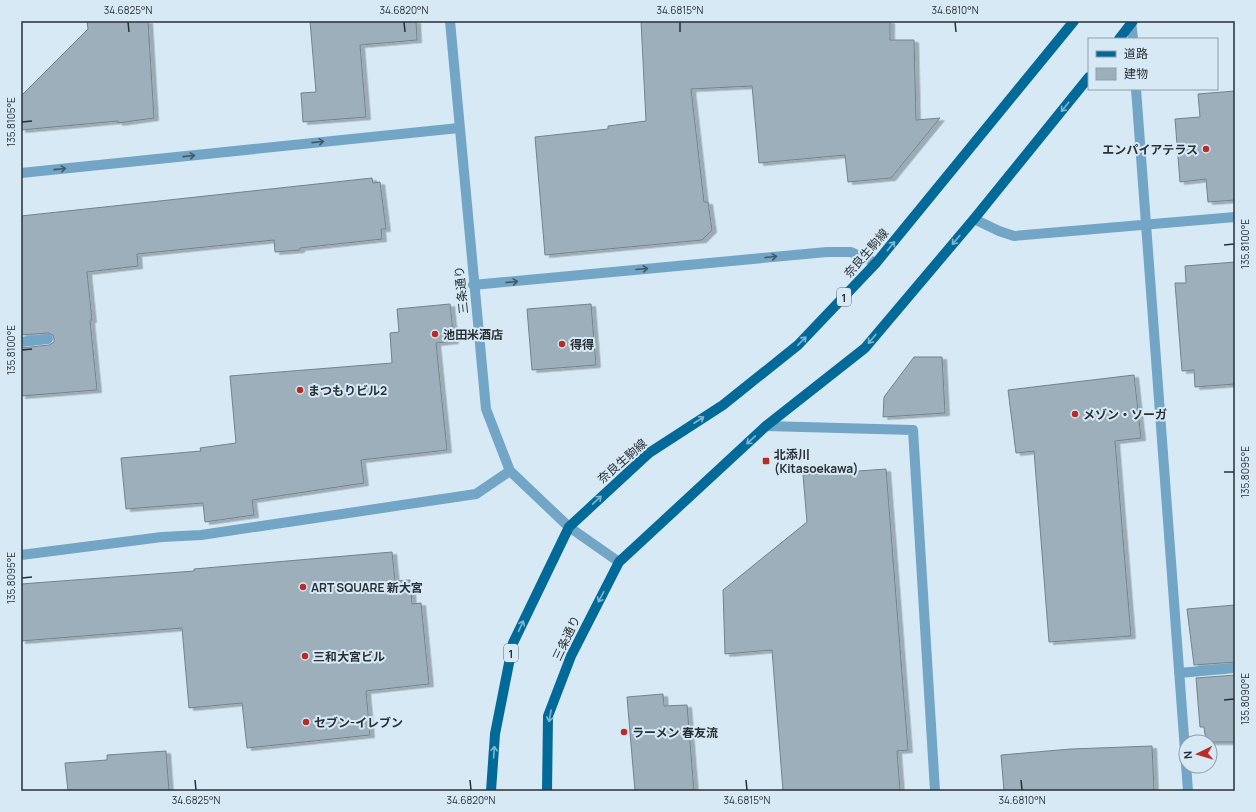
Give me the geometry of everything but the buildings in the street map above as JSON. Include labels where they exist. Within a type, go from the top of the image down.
[{"type":"main road","name":"奈良生駒線","points":[[569,526],[649,453],[723,405],[798,345],[876,263],[1074,21]]},
{"type":"main road","points":[[1120,38],[1132,22]]},
{"type":"main road","points":[[619,562],[766,426],[865,348],[974,219],[1088,78]]},
{"type":"main road","name":"1","points":[[491,791],[495,734],[513,643],[569,526]]},
{"type":"main road","name":"三条通り","points":[[547,791],[548,716],[571,656],[619,562]]},
{"type":"street","name":"三条通り","points":[[450,21],[473,285],[486,409],[510,471],[569,526],[619,562]]},
{"type":"street","points":[[1132,22],[1133,38]]},
{"type":"street","points":[[1136,90],[1178,673],[1188,791]]},
{"type":"street","points":[[21,173],[459,128]]},
{"type":"street","points":[[974,219],[999,231],[1014,236],[1235,217]]},
{"type":"street","points":[[473,285],[828,252],[851,252],[876,263]]},
{"type":"street","points":[[21,342],[48,339]]},
{"type":"street","points":[[766,426],[913,430],[935,791]]},
{"type":"street","points":[[21,555],[162,537],[201,535],[476,494],[510,471]]},
{"type":"street","points":[[1178,673],[1235,668]]},
{"type":"place","name":"エンパイアテラス","points":[[1206,149]]},
{"type":"place","name":"池田米酒店","points":[[435,334]]},
{"type":"place","name":"得得","points":[[562,344]]},
{"type":"place","name":"まつもりビル2","points":[[300,390]]},
{"type":"place","name":"メゾン・ソーガ","points":[[1075,414]]},
{"type":"place","name":"北添川 (Kitasoekawa)","points":[[766,461]]},
{"type":"place","name":"ART SQUARE 新大宮","points":[[303,587]]},
{"type":"place","name":"三和大宮ビル","points":[[305,656]]},
{"type":"place","name":"セブン-イレブン","points":[[306,722]]},
{"type":"place","name":"ラーメン 春友流","points":[[624,732]]}]
